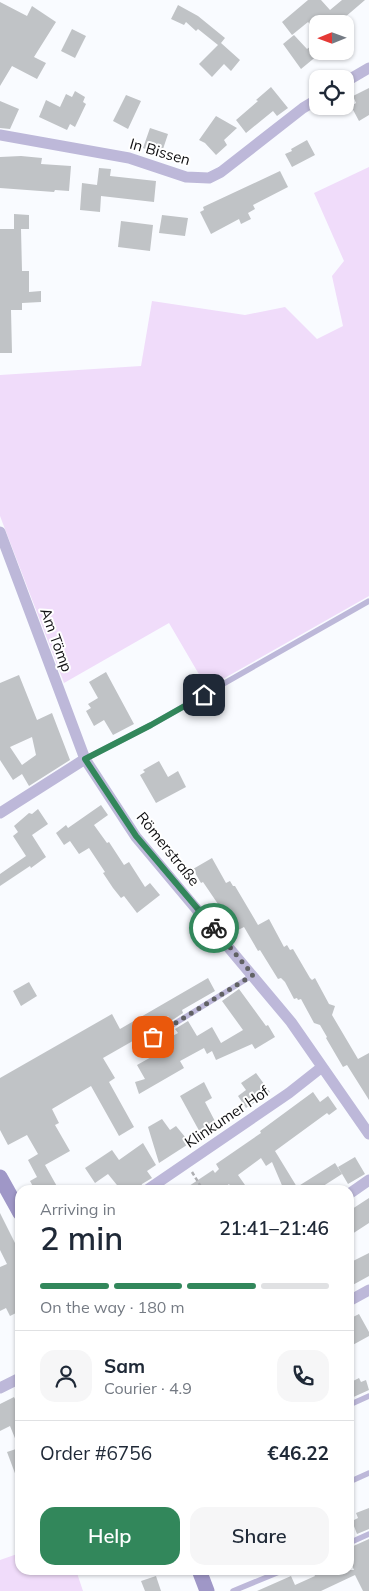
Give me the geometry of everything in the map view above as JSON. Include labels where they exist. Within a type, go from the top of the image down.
[{"type":"main road","points":[[0,1177],[15,1204]]},
{"type":"main road","points":[[201,1575],[207,1591]]},
{"type":"street","points":[[354,77],[369,68]]},
{"type":"street","name":"In Bissen","points":[[0,135],[130,158],[186,177],[209,178],[221,172],[309,104]]},
{"type":"street","name":"Am Tömp","points":[[0,532],[85,759]]},
{"type":"street","points":[[0,814],[85,759]]},
{"type":"street","name":"Römerstraße","points":[[85,759],[136,836],[291,1022],[369,1134]]},
{"type":"street","name":"Klinkumer Hof","points":[[154,1185],[288,1093],[322,1067]]},
{"type":"street","points":[[354,1190],[369,1180]]},
{"type":"street","points":[[354,1298],[369,1290]]},
{"type":"street","points":[[0,1388],[15,1380]]},
{"type":"lane","points":[[85,759],[151,725],[369,600]]},
{"type":"lane","points":[[136,1047],[253,975]]},
{"type":"lane","points":[[354,1403],[369,1396]]},
{"type":"lane","points":[[354,1480],[369,1473]]},
{"type":"lane","points":[[354,1541],[369,1534]]},
{"type":"lane","points":[[233,1591],[272,1575]]},
{"type":"path","points":[[186,1163],[201,1185]]},
{"type":"shaded area","points":[[369,167],[369,596],[207,688],[169,623],[64,683],[0,516],[0,375],[141,366],[152,301],[245,315],[285,307],[317,339],[343,326],[332,276],[344,261],[314,193]]},
{"type":"shaded area","points":[[15,1555],[15,1575],[78,1575],[83,1591],[0,1591],[0,1560]]},
{"type":"building","points":[[308,0],[321,0],[330,10],[342,0],[365,0],[348,15],[309,15],[309,23],[292,35],[282,22]]},
{"type":"building","points":[[0,2],[27,16],[32,6],[56,22],[34,57],[46,63],[37,79],[12,66],[0,86]]},
{"type":"building","points":[[178,5],[198,16],[225,38],[221,43],[240,60],[231,71],[224,64],[212,77],[199,64],[218,45],[186,22],[184,25],[171,19]]},
{"type":"building","points":[[72,29],[86,36],[75,58],[61,51]]},
{"type":"building","points":[[294,35],[307,49],[309,48],[309,60],[312,60],[301,69],[283,44]]},
{"type":"building","points":[[271,87],[288,108],[277,116],[273,111],[246,133],[236,120]]},
{"type":"building","points":[[369,88],[369,115],[359,121],[354,112],[354,104],[356,103],[354,96]]},
{"type":"building","points":[[75,91],[85,97],[83,102],[86,104],[75,127],[70,124],[67,130],[39,117],[46,100],[60,107],[66,94],[72,97]]},
{"type":"building","points":[[126,95],[141,101],[128,129],[113,121]]},
{"type":"building","points":[[0,101],[19,109],[10,129],[0,128]]},
{"type":"building","points":[[216,116],[237,128],[224,140],[227,145],[216,155],[205,143],[199,140]]},
{"type":"building","points":[[150,128],[168,134],[161,155],[143,148]]},
{"type":"building","points":[[307,140],[315,155],[292,167],[285,154]]},
{"type":"building","points":[[0,157],[42,158],[41,164],[71,166],[69,191],[55,190],[54,192],[0,188]]},
{"type":"building","points":[[99,168],[111,169],[110,176],[156,181],[154,202],[101,196],[100,212],[80,210],[82,183],[97,185]]},
{"type":"building","points":[[280,171],[288,187],[253,205],[255,209],[248,213],[251,219],[241,224],[239,219],[211,234],[200,212],[204,210],[203,207]]},
{"type":"building","points":[[14,214],[29,215],[29,229],[21,229],[22,271],[29,271],[29,292],[41,291],[41,302],[22,303],[22,310],[11,310],[12,353],[0,353],[0,229],[14,229]]},
{"type":"building","points":[[162,215],[188,218],[185,236],[159,233]]},
{"type":"building","points":[[121,221],[153,225],[150,251],[118,247]]},
{"type":"building","points":[[106,672],[134,724],[113,735],[104,720],[94,726],[86,711],[91,708],[88,704],[98,698],[89,682]]},
{"type":"building","points":[[19,675],[37,720],[52,713],[70,760],[29,786],[22,774],[13,780],[0,760],[0,683]],"holes":[[[32,737],[36,755],[22,765],[10,747]]]},
{"type":"building","points":[[159,761],[168,777],[178,771],[186,787],[156,803],[140,775],[145,772],[143,770]]},
{"type":"building","points":[[101,805],[108,815],[94,825],[107,843],[109,842],[124,865],[129,862],[145,887],[150,883],[160,895],[137,913],[124,896],[121,898],[113,888],[89,848],[79,854],[70,841],[64,845],[56,833],[66,825],[68,828]]},
{"type":"building","points":[[38,809],[48,824],[32,835],[46,857],[0,886],[0,874],[26,856],[13,836],[18,832],[14,826],[29,813],[32,814]]},
{"type":"building","points":[[212,858],[226,883],[230,881],[235,886],[258,925],[269,919],[284,947],[287,945],[290,950],[293,949],[310,978],[312,980],[315,978],[329,1004],[335,1006],[332,1015],[358,1059],[369,1053],[369,1100],[347,1065],[343,1067],[320,1025],[314,1023],[301,999],[294,999],[285,982],[281,978],[278,979],[244,927],[238,930],[224,905],[220,907],[203,882],[201,883],[193,869]]},
{"type":"building","points":[[208,978],[215,991],[182,1010],[183,1013],[171,1021],[168,1016],[143,1031],[145,1034],[103,1058],[115,1078],[109,1082],[134,1127],[119,1136],[91,1086],[52,1109],[59,1123],[55,1125],[70,1151],[45,1165],[56,1185],[32,1185],[30,1181],[37,1177],[28,1160],[38,1154],[27,1135],[8,1145],[0,1130],[0,1078],[112,1014],[120,1029]]},
{"type":"building","points":[[29,982],[37,996],[21,1006],[13,991]]},
{"type":"building","points":[[239,989],[266,1026],[268,1025],[275,1037],[255,1049],[252,1044],[216,1060],[212,1051],[207,1054],[204,1048],[180,1061],[184,1068],[139,1094],[135,1082],[145,1079],[137,1065],[171,1046],[167,1039],[178,1033],[175,1029],[188,1021],[197,1036],[212,1027],[221,1043],[243,1030],[222,1001]]},
{"type":"building","points":[[256,1073],[270,1092],[246,1108],[238,1096],[246,1090],[241,1083]]},
{"type":"building","points":[[204,1082],[212,1098],[205,1102],[218,1127],[202,1136],[180,1096]]},
{"type":"building","points":[[313,1092],[320,1102],[328,1096],[337,1109],[329,1115],[327,1113],[275,1151],[296,1185],[282,1185],[272,1162],[266,1166],[261,1158],[238,1175],[245,1185],[190,1185],[213,1170],[215,1173],[219,1169],[216,1164],[261,1133],[260,1131]]},
{"type":"building","points":[[162,1119],[170,1130],[176,1126],[190,1143],[159,1163],[148,1127]]},
{"type":"building","points":[[143,1143],[156,1165],[147,1171],[152,1178],[142,1185],[117,1185],[108,1174],[95,1183],[85,1168],[112,1150],[119,1160]]},
{"type":"building","points":[[355,1157],[365,1174],[348,1184],[338,1167]]},
{"type":"building","points":[[335,1163],[342,1174],[325,1185],[300,1185]]},
{"type":"building","points":[[369,1198],[369,1223],[354,1233],[354,1208]]},
{"type":"building","points":[[0,1213],[15,1243],[15,1314],[10,1316],[6,1308],[0,1311],[0,1267],[7,1264],[0,1250]]},
{"type":"building","points":[[369,1253],[369,1276],[354,1284],[354,1260]]},
{"type":"building","points":[[359,1314],[369,1332],[369,1336],[354,1344],[354,1316]]},
{"type":"building","points":[[359,1378],[361,1382],[366,1380],[369,1390],[354,1397],[354,1380]]},
{"type":"building","points":[[14,1397],[15,1399],[15,1438],[10,1426],[0,1431],[0,1404]]},
{"type":"building","points":[[15,1449],[15,1473],[7,1452]]},
{"type":"building","points":[[369,1508],[369,1529],[357,1534],[354,1526],[354,1520],[358,1518],[356,1513]]},
{"type":"building","points":[[369,1539],[369,1591],[363,1591],[355,1575],[321,1591],[257,1591],[291,1576],[295,1585],[314,1575],[354,1575],[354,1546]]},
{"type":"building","points":[[156,1576],[161,1591],[145,1591],[141,1581]]},
{"type":"way so far","points":[[153,1037],[253,975],[214,928]]},
{"type":"route","points":[[204,695],[85,759],[136,836],[214,928]]}]
